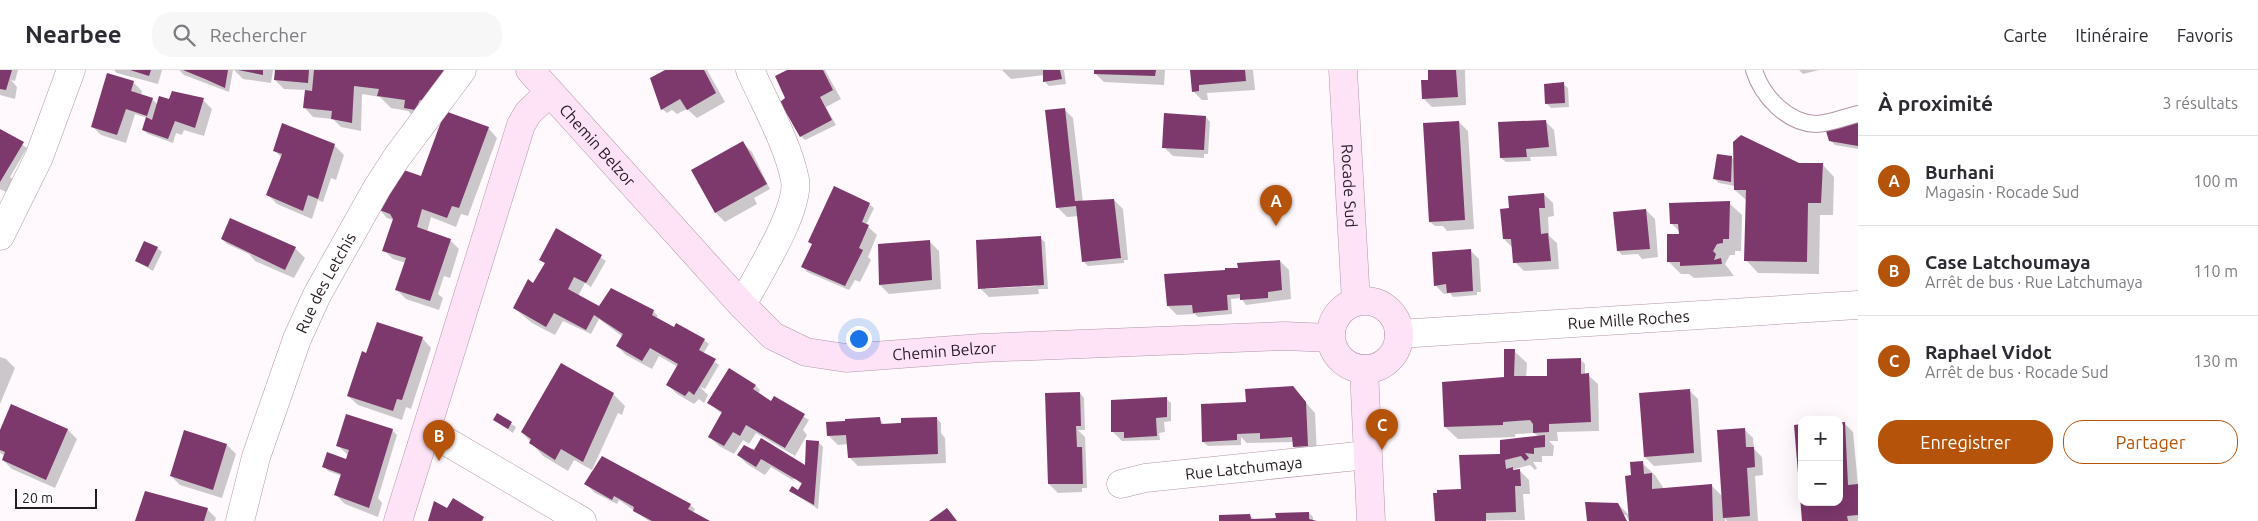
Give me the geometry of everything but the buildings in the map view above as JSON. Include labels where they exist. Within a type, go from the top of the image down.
[{"type":"street","points":[[0,236],[39,156],[70,70]]},
{"type":"street","name":"Rue des Letchis","points":[[240,521],[256,457],[297,339],[318,295],[377,188],[397,157],[462,70]]},
{"type":"street","name":"Chemin Belzor","points":[[530,70],[742,305],[773,336],[806,352],[846,358],[980,348],[1285,336],[1330,338]]},
{"type":"street","points":[[742,305],[791,211],[795,181],[784,147],[750,70]]},
{"type":"street","name":"Rocade Sud","points":[[1344,70],[1356,302]]},
{"type":"street","points":[[398,521],[521,125],[528,113],[548,92]]},
{"type":"street","points":[[1366,301],[1376,303],[1393,315],[1399,334],[1392,355],[1385,362],[1375,368],[1364,369],[1354,368],[1338,357],[1332,348],[1330,338],[1334,319],[1347,306],[1356,302],[1366,301]]},
{"type":"street","name":"Rue Mille Roches","points":[[1399,334],[1858,304]]},
{"type":"street","points":[[1364,369],[1371,521]]},
{"type":"street","points":[[427,430],[582,521]]},
{"type":"street","name":"Rue Latchumaya","points":[[1121,484],[1145,478],[1367,455]]},
{"type":"lane","points":[[1754,70],[1768,96],[1783,112],[1800,122],[1818,124],[1858,114]]},
{"type":"place","name":"Burhani","points":[[1276,226]]},
{"type":"place","name":"Raphael Vidot","points":[[1382,450]]},
{"type":"place","name":"Case Latchoumaya","points":[[439,461]]}]
